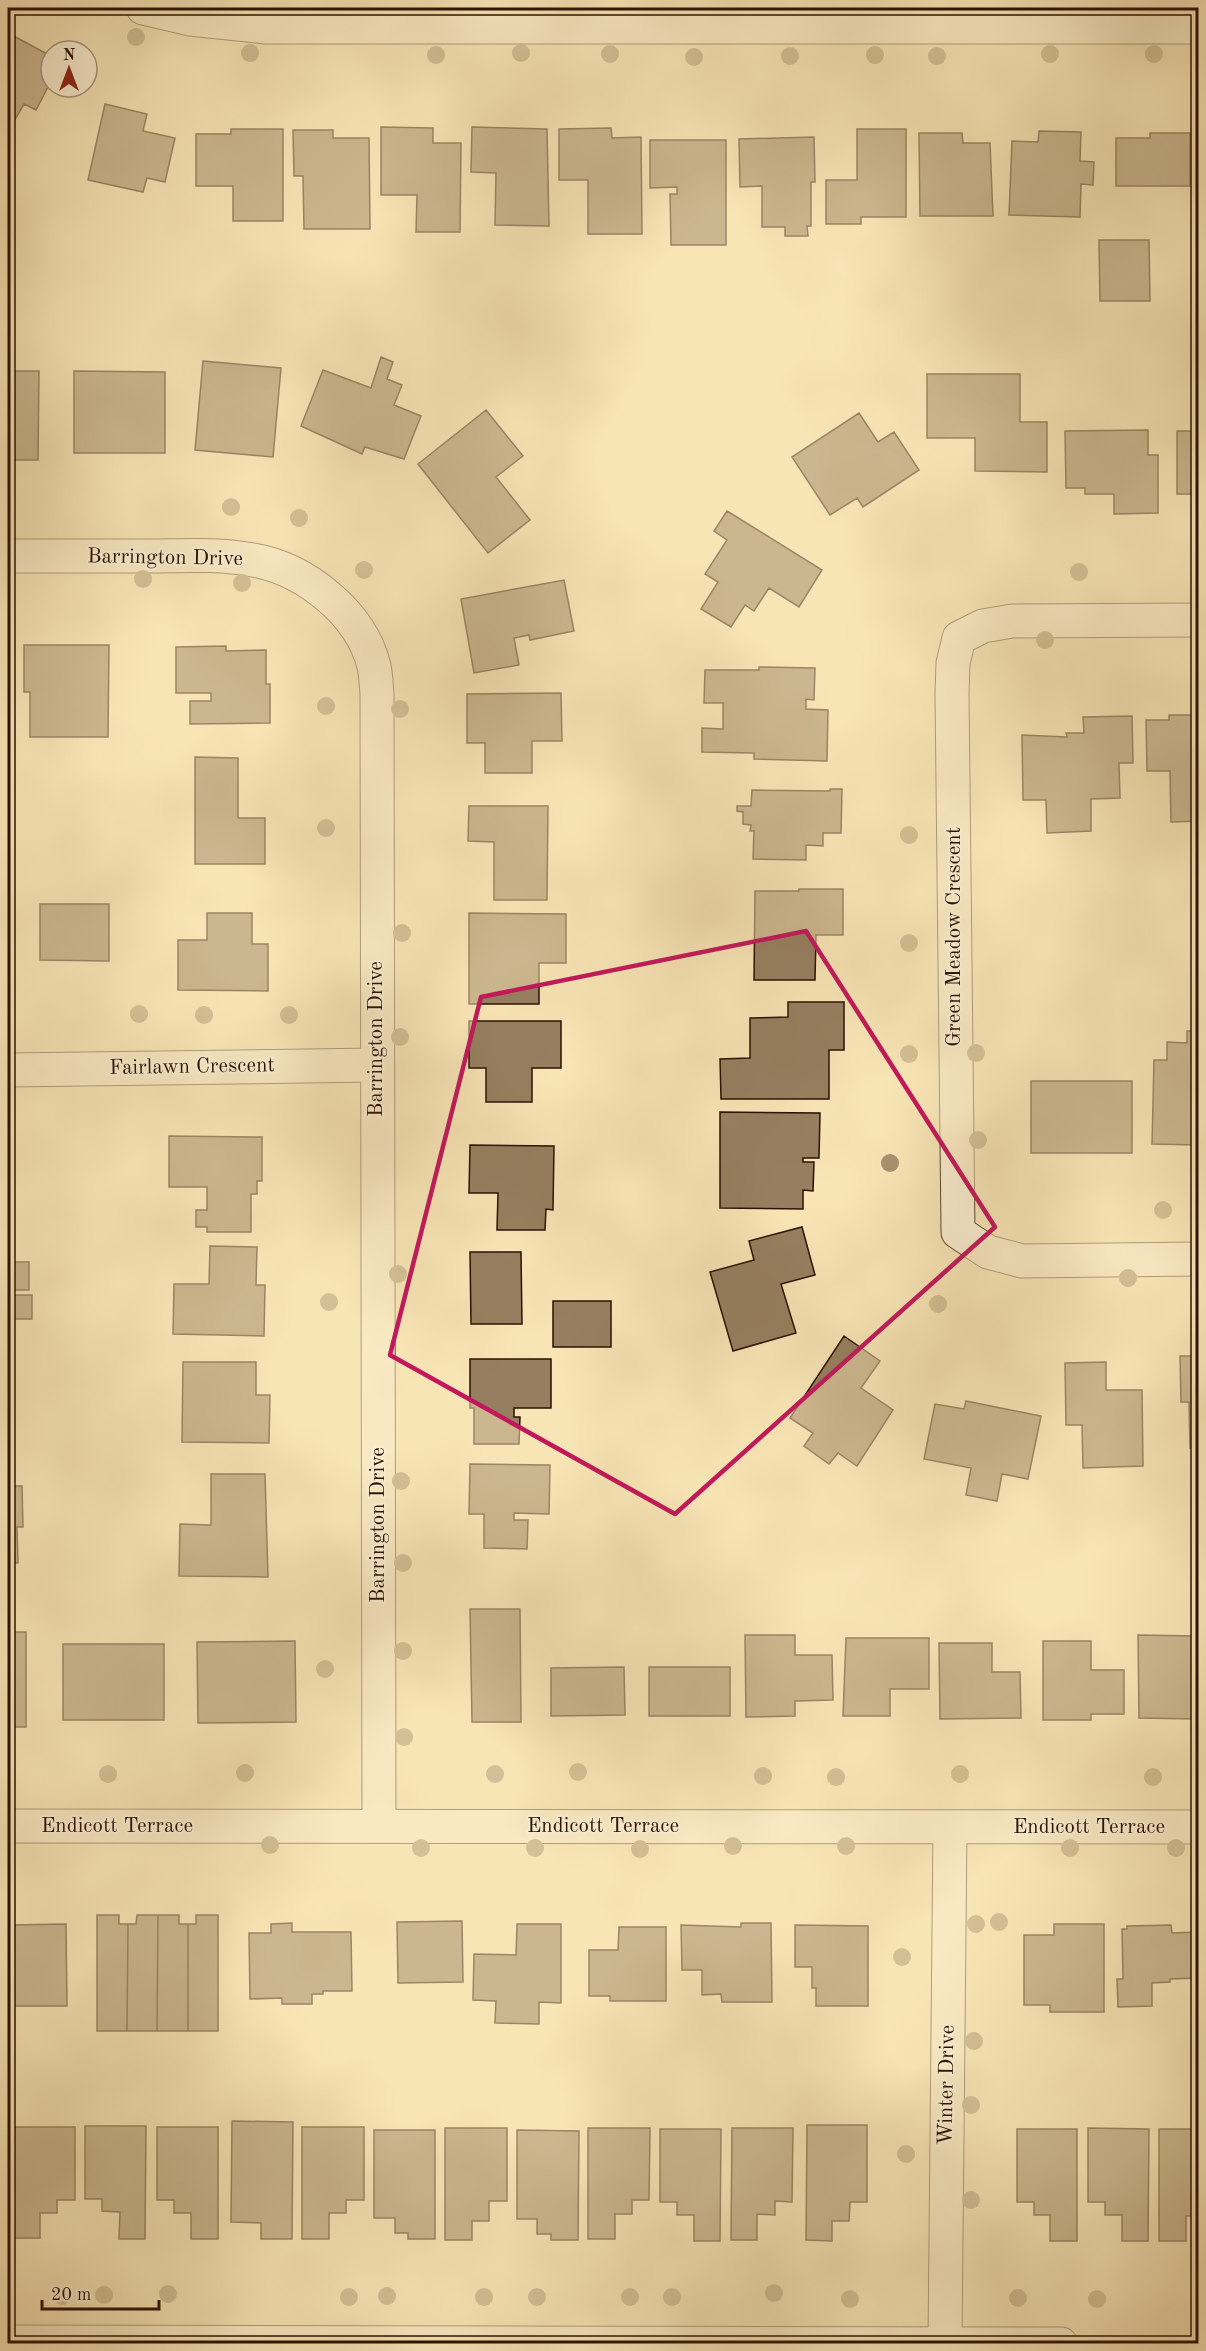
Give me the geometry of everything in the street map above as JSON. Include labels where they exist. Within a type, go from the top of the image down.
[{"type":"street","points":[[143,8],[190,19],[266,27],[663,17],[1161,17],[1198,27]]},
{"type":"street","name":"Barrington Drive","points":[[8,556],[218,555],[255,560],[288,570],[311,583],[332,600],[350,620],[374,665],[377,693],[379,1826]]},
{"type":"street","name":"Green Meadow Crescent","points":[[1198,620],[1012,621],[983,626],[959,638],[953,663],[952,693],[958,1232],[988,1252],[1022,1261],[1198,1259]]},
{"type":"street","name":"Fairlawn Crescent","points":[[8,1070],[376,1065]]},
{"type":"street","name":"Endicott Terrace","points":[[8,1826],[1198,1827]]},
{"type":"street","name":"Winter Drive","points":[[945,2343],[950,1827]]},
{"type":"street","points":[[8,2342],[1060,2343]]},
{"type":"highlighted area","points":[[806,931],[995,1227],[675,1514],[390,1355],[481,997]]},
{"type":"building","points":[[8,33],[39,50],[39,99],[42,99],[36,110],[24,104],[12,125],[8,122]]},
{"type":"building","points":[[105,104],[147,114],[143,131],[175,138],[165,182],[147,178],[143,192],[88,180]]},
{"type":"building","points":[[381,127],[433,128],[433,143],[461,143],[460,232],[416,232],[417,195],[381,195]]},
{"type":"building","points":[[472,127],[547,129],[549,226],[495,225],[496,173],[471,172]]},
{"type":"building","points":[[611,128],[612,138],[641,137],[642,234],[588,234],[588,180],[559,180],[559,129]]},
{"type":"building","points":[[231,129],[283,129],[283,221],[233,221],[233,186],[196,186],[196,134],[231,134]]},
{"type":"building","points":[[857,129],[906,129],[906,217],[861,217],[861,224],[826,224],[826,180],[857,180]]},
{"type":"building","points":[[293,130],[333,130],[333,138],[369,138],[370,229],[304,229],[303,176],[294,176]]},
{"type":"building","points":[[1039,131],[1081,132],[1080,161],[1094,162],[1093,185],[1081,184],[1080,217],[1009,215],[1012,141],[1038,142]]},
{"type":"building","points":[[919,133],[962,133],[963,143],[990,143],[993,216],[920,216]]},
{"type":"building","points":[[1150,133],[1190,133],[1190,186],[1116,186],[1116,138],[1150,138]]},
{"type":"building","points":[[814,137],[815,182],[811,182],[811,226],[807,226],[808,236],[785,236],[785,227],[762,227],[762,186],[740,187],[739,139]]},
{"type":"building","points":[[650,140],[726,140],[726,245],[671,245],[670,194],[677,194],[677,187],[650,188]]},
{"type":"building","points":[[1099,240],[1149,240],[1150,301],[1100,301]]},
{"type":"building","points":[[381,357],[393,362],[387,379],[402,385],[394,405],[421,416],[404,459],[365,447],[362,454],[301,426],[323,370],[371,388]]},
{"type":"building","points":[[203,361],[281,368],[273,457],[195,450]]},
{"type":"building","points":[[8,371],[39,371],[38,460],[8,460]]},
{"type":"building","points":[[74,371],[165,372],[165,453],[74,453]]},
{"type":"building","points":[[927,374],[1020,374],[1020,422],[1047,422],[1047,472],[975,471],[975,438],[927,438]]},
{"type":"building","points":[[486,410],[523,456],[496,477],[530,520],[488,553],[418,464]]},
{"type":"building","points":[[859,413],[878,442],[894,432],[919,470],[863,507],[857,498],[830,515],[792,457]]},
{"type":"building","points":[[1148,430],[1148,455],[1158,455],[1158,513],[1114,514],[1114,494],[1085,494],[1085,488],[1066,488],[1065,431]]},
{"type":"building","points":[[1177,431],[1198,431],[1198,494],[1177,494]]},
{"type":"building","points":[[727,511],[822,570],[799,607],[769,588],[754,611],[745,605],[731,627],[701,609],[718,582],[705,574],[727,540],[714,531]]},
{"type":"building","points":[[564,580],[574,631],[530,640],[529,635],[514,638],[519,665],[474,673],[461,599]]},
{"type":"building","points":[[24,645],[109,645],[108,737],[30,737],[30,692],[24,692]]},
{"type":"building","points":[[226,646],[226,651],[266,650],[266,684],[270,684],[270,723],[190,724],[190,701],[211,701],[211,693],[176,693],[176,647]]},
{"type":"building","points":[[759,667],[815,668],[814,700],[806,699],[806,709],[828,710],[827,761],[754,759],[754,753],[702,752],[702,728],[723,729],[723,703],[704,703],[705,670],[759,670]]},
{"type":"building","points":[[561,693],[562,741],[532,741],[532,773],[485,773],[485,743],[467,743],[467,694]]},
{"type":"building","points":[[1169,715],[1198,715],[1198,821],[1171,822],[1170,771],[1147,771],[1146,720],[1169,720]]},
{"type":"building","points":[[1132,716],[1133,763],[1119,763],[1120,798],[1091,799],[1091,831],[1047,833],[1046,800],[1023,800],[1022,735],[1067,737],[1066,733],[1084,733],[1083,717]]},
{"type":"building","points":[[195,757],[238,758],[238,818],[265,818],[265,864],[195,864]]},
{"type":"building","points":[[830,789],[842,789],[841,833],[823,833],[823,846],[806,845],[806,860],[753,859],[754,831],[750,831],[751,825],[743,824],[743,812],[737,811],[737,806],[751,806],[752,790],[830,791]]},
{"type":"building","points":[[469,806],[548,806],[547,900],[494,900],[494,842],[468,841]]},
{"type":"building","points":[[799,889],[843,889],[843,935],[816,935],[815,980],[754,980],[755,891],[799,891]]},
{"type":"building","points":[[40,904],[109,904],[109,961],[40,960]]},
{"type":"building","points":[[207,913],[252,913],[252,944],[268,944],[268,991],[178,990],[178,940],[207,940]]},
{"type":"building","points":[[469,913],[566,914],[566,963],[539,963],[539,1004],[469,1004]]},
{"type":"building","points":[[788,1002],[844,1002],[844,1050],[829,1050],[829,1099],[721,1099],[720,1059],[750,1058],[750,1018],[788,1017]]},
{"type":"building","points":[[469,1021],[561,1021],[561,1068],[532,1068],[532,1102],[486,1102],[486,1068],[469,1068]]},
{"type":"building","points":[[1187,1031],[1198,1031],[1198,1145],[1152,1144],[1154,1060],[1167,1060],[1167,1042],[1187,1043]]},
{"type":"building","points":[[1031,1081],[1132,1081],[1132,1153],[1031,1153]]},
{"type":"building","points":[[720,1112],[820,1113],[819,1158],[803,1158],[803,1162],[814,1162],[813,1191],[803,1190],[803,1209],[720,1208]]},
{"type":"building","points":[[169,1136],[262,1137],[262,1181],[257,1181],[257,1194],[251,1194],[251,1232],[207,1232],[207,1227],[196,1227],[196,1210],[207,1210],[207,1187],[169,1187]]},
{"type":"building","points":[[470,1145],[554,1146],[553,1210],[546,1209],[545,1230],[497,1230],[498,1193],[469,1193]]},
{"type":"building","points":[[8,1149],[10,1149],[10,1183],[8,1183]]},
{"type":"building","points":[[802,1227],[815,1275],[781,1284],[796,1333],[733,1351],[710,1272],[754,1260],[749,1241]]},
{"type":"building","points":[[210,1246],[257,1247],[256,1285],[265,1285],[264,1336],[173,1334],[174,1284],[209,1284]]},
{"type":"building","points":[[470,1252],[521,1252],[522,1324],[471,1324]]},
{"type":"building","points":[[10,1262],[29,1262],[29,1290],[11,1290],[11,1295],[32,1295],[32,1319],[12,1319],[12,1330],[8,1330],[8,1264]]},
{"type":"building","points":[[553,1301],[611,1301],[611,1347],[553,1347]]},
{"type":"building","points":[[844,1336],[880,1361],[861,1388],[893,1410],[857,1466],[838,1453],[829,1464],[804,1446],[813,1433],[790,1418]]},
{"type":"building","points":[[1180,1356],[1198,1356],[1198,1448],[1190,1448],[1189,1402],[1181,1402]]},
{"type":"building","points":[[470,1359],[551,1359],[551,1408],[514,1408],[514,1417],[520,1417],[519,1444],[474,1444],[474,1408],[470,1408]]},
{"type":"building","points":[[183,1362],[256,1362],[256,1395],[270,1395],[269,1443],[182,1442]]},
{"type":"building","points":[[1106,1362],[1106,1390],[1142,1390],[1143,1466],[1083,1468],[1082,1425],[1066,1425],[1065,1363]]},
{"type":"building","points":[[8,1375],[12,1375],[11,1446],[8,1446]]},
{"type":"building","points":[[966,1401],[1041,1416],[1028,1479],[1002,1474],[997,1501],[966,1495],[971,1468],[924,1459],[935,1404],[964,1409]]},
{"type":"building","points":[[470,1464],[550,1465],[549,1514],[514,1513],[514,1520],[528,1520],[527,1549],[484,1548],[484,1514],[469,1514]]},
{"type":"building","points":[[211,1474],[265,1474],[268,1577],[179,1576],[180,1524],[211,1525]]},
{"type":"building","points":[[8,1486],[22,1486],[23,1527],[17,1527],[18,1563],[8,1563]]},
{"type":"building","points":[[470,1609],[520,1609],[521,1722],[472,1722]]},
{"type":"building","points":[[8,1632],[26,1632],[26,1727],[8,1727]]},
{"type":"building","points":[[745,1635],[795,1635],[795,1655],[832,1655],[833,1700],[795,1701],[795,1716],[746,1717]]},
{"type":"building","points":[[1138,1635],[1195,1636],[1194,1675],[1198,1675],[1198,1719],[1139,1718]]},
{"type":"building","points":[[846,1638],[929,1638],[929,1689],[890,1689],[890,1716],[843,1716]]},
{"type":"building","points":[[295,1641],[296,1722],[198,1723],[197,1642]]},
{"type":"building","points":[[1043,1641],[1091,1641],[1091,1670],[1124,1670],[1124,1714],[1091,1714],[1091,1720],[1043,1720]]},
{"type":"building","points":[[939,1643],[992,1643],[992,1672],[1020,1672],[1021,1718],[940,1719]]},
{"type":"building","points":[[63,1644],[164,1644],[164,1720],[63,1720]]},
{"type":"building","points":[[624,1667],[625,1715],[551,1716],[551,1668]]},
{"type":"building","points":[[649,1667],[730,1667],[730,1716],[649,1716]]},
{"type":"building","points":[[97,1915],[119,1915],[119,1924],[128,1924],[127,2031],[97,2031]]},
{"type":"building","points":[[137,1915],[158,1915],[157,2031],[127,2031],[128,1924],[136,1924]]},
{"type":"building","points":[[158,1915],[179,1915],[179,1924],[188,1924],[188,2031],[157,2031]]},
{"type":"building","points":[[196,1915],[218,1915],[218,2031],[188,2031],[188,1924],[196,1924]]},
{"type":"building","points":[[462,1921],[463,1982],[398,1983],[397,1922]]},
{"type":"building","points":[[292,1923],[292,1932],[351,1932],[352,1991],[323,1991],[323,1994],[312,1994],[312,2004],[282,2004],[282,1998],[250,1999],[249,1933],[271,1933],[271,1924]]},
{"type":"building","points":[[741,1923],[771,1923],[772,2002],[722,2002],[721,1994],[702,1995],[702,1970],[682,1970],[681,1925],[741,1927]]},
{"type":"building","points":[[66,1924],[67,2006],[8,2006],[8,1925]]},
{"type":"building","points":[[517,1924],[561,1924],[561,2003],[539,2002],[539,2024],[495,2023],[496,2001],[473,2000],[474,1954],[516,1955]]},
{"type":"building","points":[[1054,1924],[1104,1924],[1104,2012],[1050,2012],[1050,2005],[1024,2005],[1024,1935],[1054,1935]]},
{"type":"building","points":[[795,1925],[868,1926],[868,2006],[816,2006],[816,1988],[812,1988],[812,1967],[795,1967]]},
{"type":"building","points":[[1171,1925],[1172,1933],[1198,1932],[1198,1978],[1170,1979],[1170,1982],[1152,1983],[1152,2006],[1118,2007],[1117,1979],[1123,1979],[1122,1929],[1127,1929],[1127,1926]]},
{"type":"building","points":[[619,1927],[666,1927],[666,2001],[610,2001],[610,1996],[589,1996],[589,1950],[618,1950]]},
{"type":"building","points":[[232,2121],[293,2122],[292,2239],[261,2239],[261,2223],[231,2222]]},
{"type":"building","points":[[807,2125],[867,2125],[867,2202],[850,2202],[849,2221],[832,2221],[832,2241],[806,2240]]},
{"type":"building","points":[[85,2126],[146,2126],[145,2239],[119,2239],[120,2212],[102,2211],[102,2199],[85,2199]]},
{"type":"building","points":[[14,2127],[75,2127],[75,2200],[57,2200],[57,2213],[40,2213],[40,2238],[14,2238]]},
{"type":"building","points":[[157,2127],[218,2127],[218,2239],[191,2239],[191,2213],[174,2213],[174,2200],[157,2200]]},
{"type":"building","points":[[302,2127],[364,2127],[364,2200],[346,2200],[346,2213],[329,2213],[329,2239],[302,2239]]},
{"type":"building","points":[[445,2128],[507,2128],[507,2201],[489,2201],[489,2221],[472,2221],[472,2240],[445,2240]]},
{"type":"building","points":[[588,2128],[650,2128],[649,2200],[632,2200],[632,2214],[615,2214],[615,2239],[588,2239]]},
{"type":"building","points":[[732,2128],[793,2128],[792,2202],[775,2201],[775,2215],[757,2214],[757,2240],[731,2240]]},
{"type":"building","points":[[1088,2128],[1149,2129],[1148,2241],[1122,2241],[1122,2215],[1105,2215],[1105,2202],[1088,2202]]},
{"type":"building","points":[[660,2129],[721,2129],[720,2241],[694,2241],[694,2215],[677,2215],[677,2202],[660,2202]]},
{"type":"building","points":[[1017,2129],[1077,2129],[1077,2241],[1050,2241],[1050,2215],[1034,2215],[1034,2202],[1017,2202]]},
{"type":"building","points":[[1159,2129],[1198,2129],[1198,2216],[1186,2216],[1186,2241],[1159,2241]]},
{"type":"building","points":[[374,2130],[435,2130],[435,2239],[408,2239],[408,2233],[395,2233],[395,2218],[374,2218]]},
{"type":"building","points":[[517,2130],[579,2131],[578,2240],[551,2240],[551,2234],[537,2234],[537,2219],[517,2219]]}]
